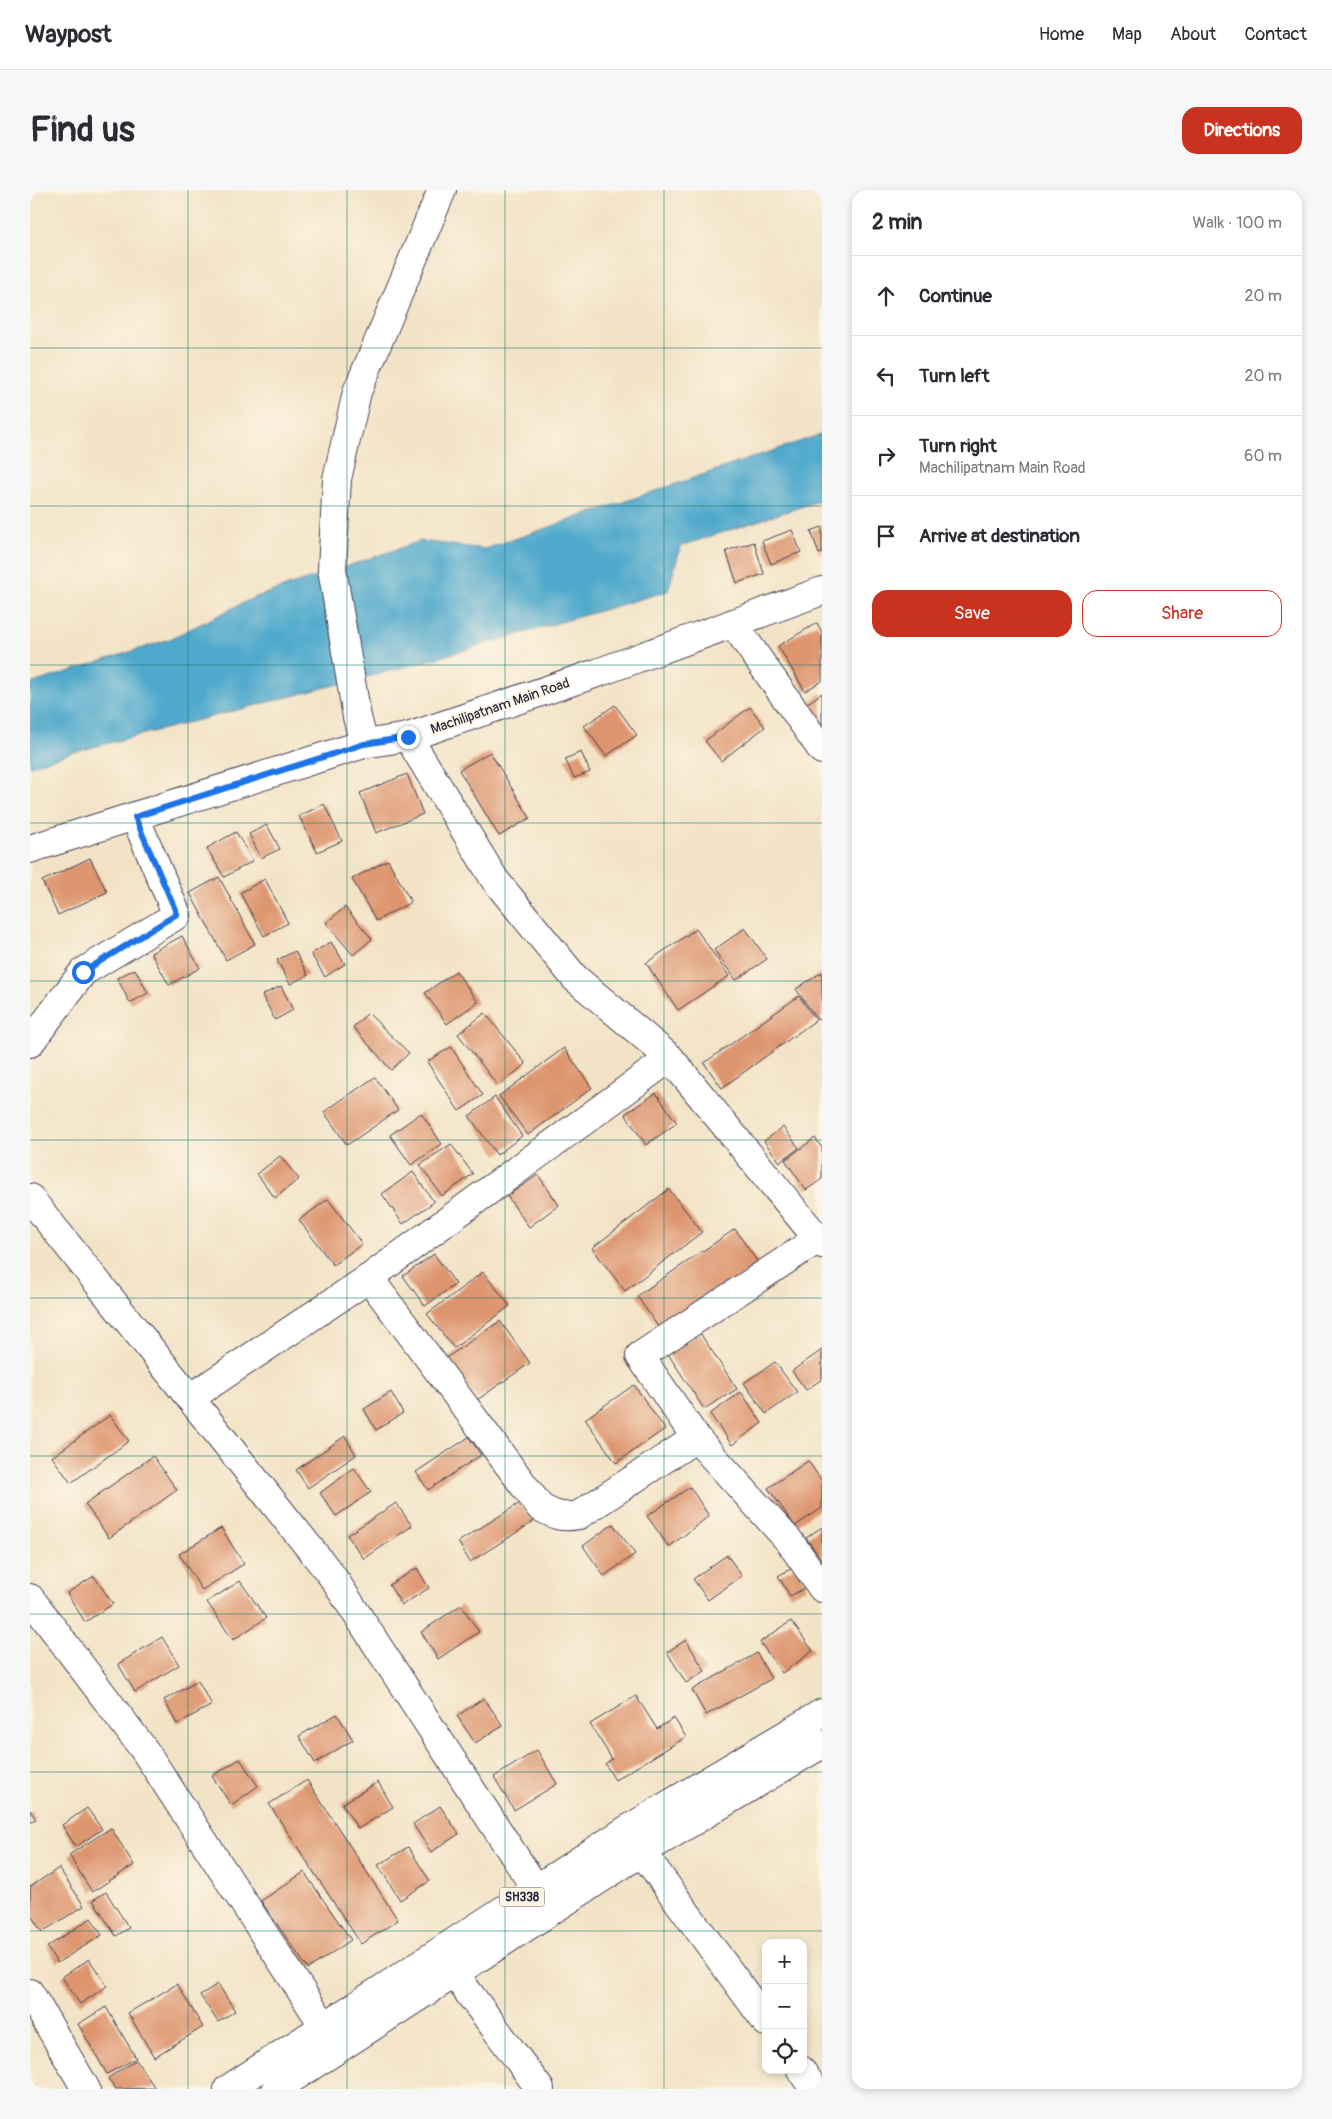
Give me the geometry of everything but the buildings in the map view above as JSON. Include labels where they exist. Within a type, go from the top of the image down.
[{"type":"street","points":[[364,744],[356,717],[332,570],[338,479],[356,392],[442,190]]},
{"type":"street","name":"Machilipatnam Main Road","points":[[30,849],[364,744],[408,737],[598,673],[822,591]]},
{"type":"street","points":[[733,623],[822,750]]},
{"type":"street","points":[[408,737],[495,880],[544,941],[575,978],[670,1058],[820,1241],[640,1356],[696,1438],[790,1542],[822,1588]]},
{"type":"street","points":[[30,1043],[83,972],[177,914],[135,817]]},
{"type":"street","points":[[190,1398],[369,1278],[670,1058]]},
{"type":"street","points":[[30,1198],[332,1576],[536,1888]]},
{"type":"street","points":[[369,1278],[540,1507],[556,1516],[580,1515],[696,1438]]},
{"type":"street","points":[[30,1598],[145,1751],[324,2026]]},
{"type":"street","name":"SH338","points":[[228,2089],[536,1888],[822,1713]]},
{"type":"street","name":"SH338","points":[[278,2088],[454,1972],[642,1852],[822,1744]]},
{"type":"street","points":[[642,1852],[762,2017]]},
{"type":"street","points":[[454,1972],[540,2089]]},
{"type":"street","points":[[30,1993],[86,2089]]},
{"type":"street","points":[[804,2074],[814,2089]]},
{"type":"water","points":[[822,434],[822,500],[681,546],[668,591],[413,665],[74,752],[30,766],[30,684],[170,639],[253,598],[421,541],[485,549]]},
{"type":"route","points":[[83,972],[177,914],[135,817],[364,744],[408,737]]}]
